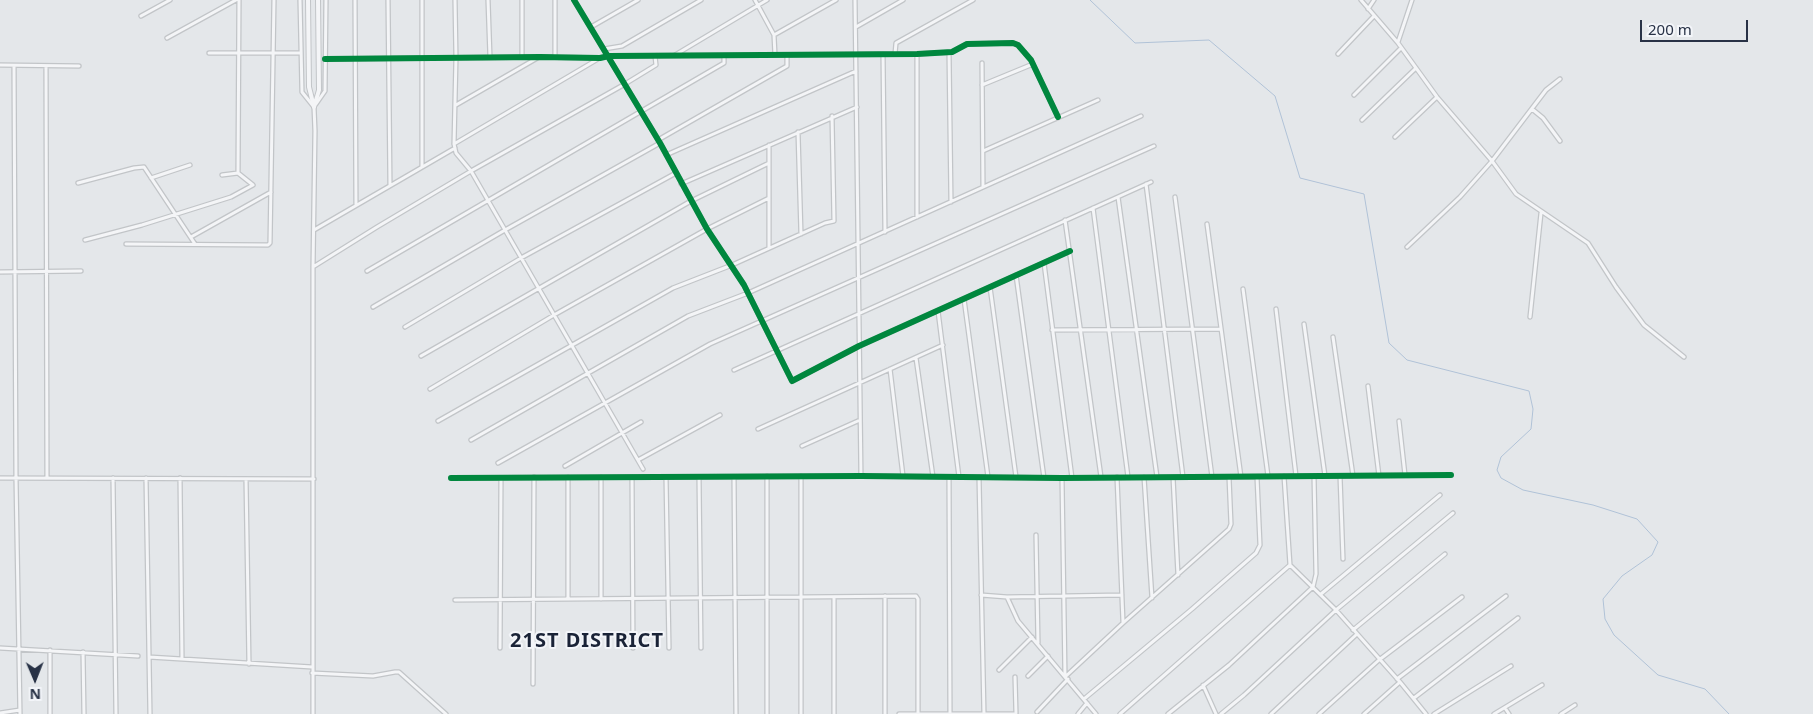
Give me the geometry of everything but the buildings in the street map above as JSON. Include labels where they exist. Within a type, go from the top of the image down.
[{"type":"street","points":[[141,16],[170,0]]},
{"type":"street","points":[[167,38],[238,0],[240,52],[238,173]]},
{"type":"street","points":[[126,244],[268,245],[270,243],[274,0]]},
{"type":"street","points":[[300,0],[302,92],[314,107]]},
{"type":"street","points":[[308,0],[309,87],[314,107],[313,714]]},
{"type":"street","points":[[314,107],[319,90],[318,0]]},
{"type":"street","points":[[314,107],[325,91],[326,0]]},
{"type":"street","points":[[355,0],[356,205]]},
{"type":"street","points":[[388,0],[390,185]]},
{"type":"street","points":[[422,0],[422,167]]},
{"type":"street","points":[[455,0],[456,106],[454,146],[456,153],[471,171],[643,469]]},
{"type":"street","points":[[488,0],[490,57]]},
{"type":"street","points":[[522,0],[522,57]]},
{"type":"street","points":[[555,0],[555,57]]},
{"type":"street","points":[[574,0],[659,141],[707,229],[732,265],[792,381],[860,346],[1070,251]]},
{"type":"street","points":[[591,27],[638,0]]},
{"type":"street","points":[[604,49],[622,46],[701,0]]},
{"type":"street","points":[[755,0],[774,35],[776,55]]},
{"type":"street","points":[[673,56],[767,0]]},
{"type":"street","points":[[774,35],[836,0]]},
{"type":"street","points":[[855,0],[861,476]]},
{"type":"street","points":[[856,27],[903,0]]},
{"type":"street","points":[[895,54],[896,43],[973,0]]},
{"type":"street","points":[[1361,0],[1398,43],[1438,97],[1516,194],[1541,213],[1588,243],[1616,287],[1644,325],[1684,357]]},
{"type":"street","points":[[1368,9],[1374,0]]},
{"type":"street","points":[[1398,43],[1412,0]]},
{"type":"street","points":[[1338,54],[1374,16]]},
{"type":"street","points":[[325,59],[917,54],[949,52],[967,44],[1012,43],[1018,45],[1033,64],[1058,117]]},
{"type":"street","points":[[1354,95],[1401,48]]},
{"type":"street","points":[[949,52],[951,202]]},
{"type":"street","points":[[209,53],[300,53]]},
{"type":"street","points":[[883,54],[885,232]]},
{"type":"street","points":[[917,54],[917,217]]},
{"type":"street","points":[[372,308],[787,66],[787,55]]},
{"type":"street","points":[[313,267],[471,171],[656,65],[655,56]]},
{"type":"street","points":[[367,271],[489,202],[724,63],[724,56]]},
{"type":"street","points":[[456,106],[540,57]]},
{"type":"street","points":[[314,230],[422,167],[600,58]]},
{"type":"street","points":[[982,63],[984,187]]},
{"type":"street","points":[[982,85],[1033,64]]},
{"type":"street","points":[[0,65],[79,66]]},
{"type":"street","points":[[0,714],[20,712],[16,478],[14,66]]},
{"type":"street","points":[[46,66],[47,478]]},
{"type":"street","points":[[1362,120],[1416,68]]},
{"type":"street","points":[[666,155],[856,71]]},
{"type":"street","points":[[1407,247],[1492,162],[1546,90],[1560,79]]},
{"type":"street","points":[[1396,137],[1438,97]]},
{"type":"street","points":[[983,151],[1098,100]]},
{"type":"street","points":[[681,184],[832,116],[857,107]]},
{"type":"street","points":[[1532,109],[1543,118],[1560,141]]},
{"type":"street","points":[[438,421],[674,288],[732,265],[825,223],[834,221],[832,116]]},
{"type":"street","points":[[471,440],[688,316],[748,293],[1141,116]]},
{"type":"street","points":[[798,131],[801,234]]},
{"type":"street","points":[[769,145],[769,248]]},
{"type":"street","points":[[498,463],[710,344],[1154,146]]},
{"type":"street","points":[[421,356],[691,201],[769,163]]},
{"type":"street","points":[[151,178],[190,165]]},
{"type":"street","points":[[78,183],[144,167],[195,244]]},
{"type":"street","points":[[86,240],[142,225],[230,197],[253,185],[238,173],[222,175]]},
{"type":"street","points":[[405,327],[521,258],[676,173]]},
{"type":"street","points":[[734,370],[1151,182]]},
{"type":"street","points":[[1146,184],[1183,477]]},
{"type":"street","points":[[190,238],[271,192]]},
{"type":"street","points":[[1118,197],[1157,477]]},
{"type":"street","points":[[1175,197],[1212,477]]},
{"type":"street","points":[[430,389],[554,315],[707,229],[769,198]]},
{"type":"street","points":[[1093,208],[1128,477]]},
{"type":"street","points":[[1530,317],[1541,213]]},
{"type":"street","points":[[1066,220],[1101,478]]},
{"type":"street","points":[[1206,224],[1241,477]]},
{"type":"street","points":[[1044,263],[1072,478]]},
{"type":"street","points":[[0,272],[81,271]]},
{"type":"street","points":[[1016,275],[1044,478]]},
{"type":"street","points":[[990,287],[1016,477]]},
{"type":"street","points":[[1243,289],[1268,476]]},
{"type":"street","points":[[964,299],[988,477]]},
{"type":"street","points":[[1276,309],[1296,476]]},
{"type":"street","points":[[938,311],[958,477]]},
{"type":"street","points":[[1304,324],[1325,476]]},
{"type":"street","points":[[1052,330],[1220,329]]},
{"type":"street","points":[[1333,337],[1352,476]]},
{"type":"street","points":[[758,429],[943,345]]},
{"type":"street","points":[[916,358],[933,476]]},
{"type":"street","points":[[890,370],[903,476]]},
{"type":"street","points":[[1368,386],[1378,476]]},
{"type":"street","points":[[638,460],[720,415]]},
{"type":"street","points":[[802,446],[860,420]]},
{"type":"street","points":[[1399,421],[1405,475]]},
{"type":"street","points":[[565,466],[641,422]]},
{"type":"street","points":[[452,478],[933,476],[1101,478],[1451,475]]},
{"type":"street","points":[[767,476],[767,714]]},
{"type":"street","points":[[801,476],[801,714]]},
{"type":"street","points":[[1284,476],[1290,565],[1321,594],[1358,634],[1426,714]]},
{"type":"street","points":[[1168,714],[1228,665],[1313,587],[1316,574],[1314,476]]},
{"type":"street","points":[[1340,476],[1343,559]]},
{"type":"street","points":[[568,477],[568,599]]},
{"type":"street","points":[[601,477],[601,599]]},
{"type":"street","points":[[632,477],[633,648]]},
{"type":"street","points":[[666,477],[669,648]]},
{"type":"street","points":[[699,477],[700,648]]},
{"type":"street","points":[[734,477],[736,714]]},
{"type":"street","points":[[949,477],[950,714]]},
{"type":"street","points":[[979,477],[984,714]]},
{"type":"street","points":[[1117,477],[1123,623]]},
{"type":"street","points":[[1144,477],[1152,598]]},
{"type":"street","points":[[1173,477],[1178,576]]},
{"type":"street","points":[[1037,712],[1066,678],[1123,623],[1229,529],[1232,524],[1229,477]]},
{"type":"street","points":[[1084,699],[1256,553],[1260,545],[1257,477]]},
{"type":"street","points":[[0,478],[314,480]]},
{"type":"street","points":[[113,478],[116,714]]},
{"type":"street","points":[[146,478],[150,714]]},
{"type":"street","points":[[180,478],[182,659]]},
{"type":"street","points":[[500,648],[501,478]]},
{"type":"street","points":[[533,684],[534,478]]},
{"type":"street","points":[[1062,478],[1066,678]]},
{"type":"street","points":[[246,479],[249,664]]},
{"type":"street","points":[[1321,594],[1440,495]]},
{"type":"street","points":[[1221,714],[1336,610],[1453,513]]},
{"type":"street","points":[[1036,535],[1038,643]]},
{"type":"street","points":[[1353,630],[1445,554]]},
{"type":"street","points":[[1120,714],[1290,565]]},
{"type":"street","points":[[981,595],[1008,597],[1122,595]]},
{"type":"street","points":[[885,596],[885,714]]},
{"type":"street","points":[[1364,714],[1398,681],[1506,596]]},
{"type":"street","points":[[834,597],[834,714]]},
{"type":"street","points":[[455,600],[918,597],[918,714]]},
{"type":"street","points":[[1008,597],[1018,621],[1096,714]]},
{"type":"street","points":[[1319,714],[1379,660],[1462,597]]},
{"type":"street","points":[[1414,698],[1518,618]]},
{"type":"street","points":[[1271,714],[1358,634]]},
{"type":"street","points":[[999,670],[1032,637]]},
{"type":"street","points":[[0,648],[138,656]]},
{"type":"street","points":[[50,650],[50,714]]},
{"type":"street","points":[[83,652],[84,714]]},
{"type":"street","points":[[1028,676],[1048,656]]},
{"type":"street","points":[[149,657],[312,667]]},
{"type":"street","points":[[1434,714],[1511,666]]},
{"type":"street","points":[[312,673],[374,676],[399,672],[446,714]]},
{"type":"street","points":[[899,714],[1016,714],[1015,677]]},
{"type":"street","points":[[1203,685],[1216,714]]},
{"type":"street","points":[[1494,714],[1542,686]]},
{"type":"street","points":[[1078,714],[1088,703]]},
{"type":"street","points":[[1561,714],[1575,705]]},
{"type":"street","points":[[1505,708],[1509,714]]},
{"type":"waterway","points":[[1090,0],[1135,43],[1209,40],[1275,96],[1300,178],[1364,194],[1389,343],[1407,360],[1529,391],[1533,409],[1531,429],[1501,457],[1497,470],[1501,478],[1523,490],[1593,505],[1637,519],[1658,542],[1652,555],[1622,576],[1603,599],[1605,619],[1614,635],[1658,675],[1705,689],[1729,714]]},
{"type":"cycle path","points":[[574,0],[660,143],[707,229],[744,285],[792,381],[859,346],[1070,251]]},
{"type":"cycle path","points":[[325,59],[917,54],[952,52],[967,44],[1013,43],[1018,45],[1031,60],[1058,117]]},
{"type":"cycle path","points":[[451,478],[861,476],[1062,478],[1451,475]]},
{"type":"district","name":"21ST DISTRICT","points":[[587,641]]}]
